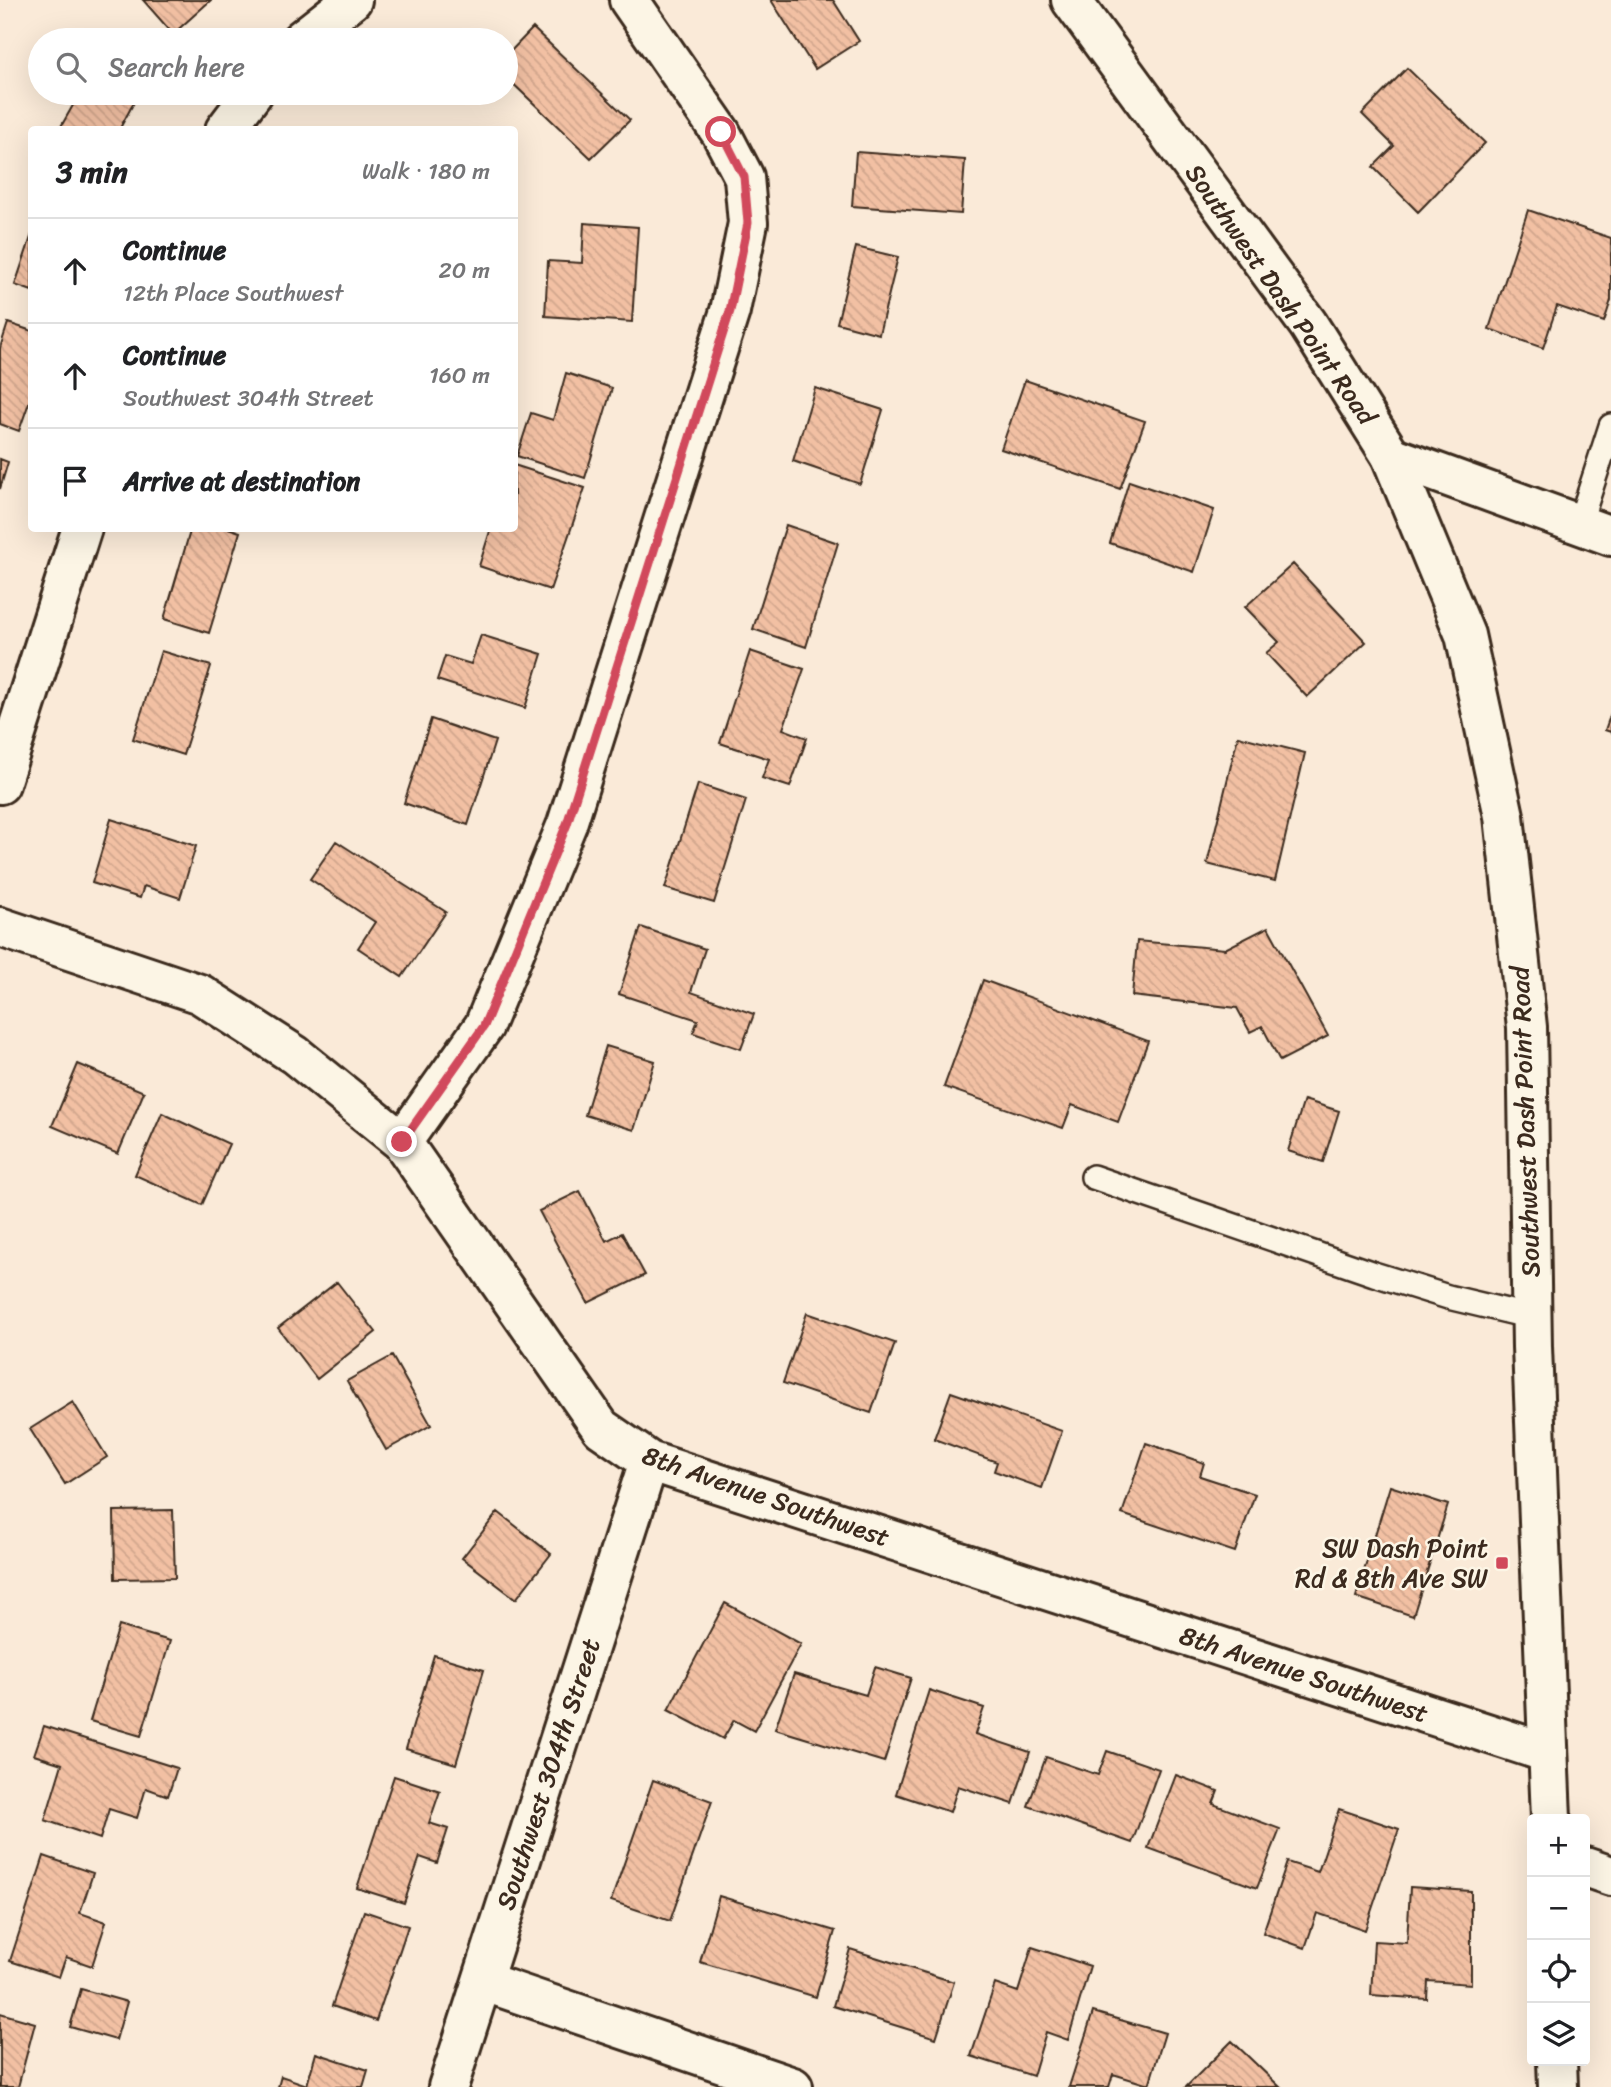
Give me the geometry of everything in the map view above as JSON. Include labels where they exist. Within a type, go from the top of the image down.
[{"type":"street","points":[[316,28],[352,0]]},
{"type":"street","points":[[402,1142],[484,1026],[567,824],[730,311],[748,223],[744,177],[721,132],[629,0]]},
{"type":"street","name":"Southwest Dash Point Road","points":[[1071,0],[1308,324],[1391,456],[1465,635],[1504,816],[1527,1027],[1532,1317],[1551,1814]]},
{"type":"street","points":[[228,126],[244,105]]},
{"type":"street","points":[[1391,456],[1595,530]]},
{"type":"street","points":[[0,784],[81,532]]},
{"type":"street","name":"8th Avenue Southwest","points":[[0,927],[200,994],[295,1055],[402,1142],[601,1428],[649,1461],[1548,1753]]},
{"type":"street","name":"Southwest 304th Street","points":[[448,2087],[649,1461]]},
{"type":"street","points":[[1590,1869],[1611,1876]]},
{"type":"street","points":[[482,1981],[793,2087]]},
{"type":"street","points":[[1557,2066],[1558,2087]]},
{"type":"lane","points":[[1595,530],[1611,426]]},
{"type":"lane","points":[[1093,1177],[1374,1274],[1447,1297],[1532,1317]]},
{"type":"building","points":[[143,0],[211,0],[180,28],[168,28]]},
{"type":"building","points":[[771,0],[833,0],[859,41],[815,69]]},
{"type":"building","points":[[533,28],[630,120],[591,158],[518,88],[518,44]]},
{"type":"building","points":[[1407,68],[1485,143],[1418,212],[1373,167],[1394,146],[1362,114]]},
{"type":"building","points":[[73,105],[133,105],[121,126],[61,126]]},
{"type":"building","points":[[856,152],[965,160],[961,214],[852,206]]},
{"type":"building","points":[[1528,210],[1611,238],[1611,300],[1604,322],[1557,306],[1543,348],[1489,329]]},
{"type":"building","points":[[584,223],[638,227],[632,322],[545,316],[548,261],[582,263]]},
{"type":"building","points":[[28,246],[28,290],[15,285]]},
{"type":"building","points":[[856,247],[898,257],[879,334],[837,323]]},
{"type":"building","points":[[8,323],[28,330],[28,405],[19,431],[0,424],[0,348]]},
{"type":"building","points":[[566,373],[612,388],[585,478],[518,456],[531,413],[553,420]]},
{"type":"building","points":[[1025,380],[1145,421],[1120,489],[1001,449]]},
{"type":"building","points":[[815,388],[883,410],[860,484],[793,461]]},
{"type":"building","points":[[0,459],[8,462],[0,489]]},
{"type":"building","points":[[518,466],[585,488],[550,590],[479,566],[490,532],[518,532]]},
{"type":"building","points":[[1129,481],[1214,510],[1194,572],[1110,543]]},
{"type":"building","points":[[786,525],[838,543],[806,647],[753,629]]},
{"type":"building","points":[[190,532],[240,532],[209,633],[164,619]]},
{"type":"building","points":[[1293,564],[1366,642],[1307,697],[1266,653],[1279,642],[1245,607]]},
{"type":"building","points":[[481,635],[542,654],[525,708],[437,680],[445,656],[471,664]]},
{"type":"building","points":[[161,651],[211,666],[183,755],[133,739]]},
{"type":"building","points":[[750,651],[804,669],[783,729],[807,738],[790,787],[762,778],[769,759],[720,743]]},
{"type":"building","points":[[1611,713],[1611,732],[1605,730]]},
{"type":"building","points":[[431,719],[495,741],[468,825],[404,803]]},
{"type":"building","points":[[1238,736],[1305,753],[1275,881],[1207,864]]},
{"type":"building","points":[[698,784],[746,800],[714,903],[665,888]]},
{"type":"building","points":[[111,819],[196,846],[180,898],[144,886],[140,898],[92,883]]},
{"type":"building","points":[[336,841],[446,912],[402,977],[358,948],[375,922],[310,879]]},
{"type":"building","points":[[641,927],[705,949],[691,992],[754,1014],[741,1049],[693,1033],[698,1020],[619,994]]},
{"type":"building","points":[[1268,927],[1328,1036],[1280,1061],[1262,1026],[1250,1032],[1237,1008],[1132,996],[1137,941],[1225,949]]},
{"type":"building","points":[[983,980],[1148,1041],[1118,1122],[1072,1105],[1063,1128],[944,1087]]},
{"type":"building","points":[[606,1046],[655,1061],[634,1130],[585,1115]]},
{"type":"building","points":[[78,1064],[144,1092],[118,1154],[52,1126]]},
{"type":"building","points":[[1304,1100],[1339,1111],[1323,1162],[1288,1151]]},
{"type":"building","points":[[162,1113],[229,1144],[202,1205],[135,1175]]},
{"type":"building","points":[[580,1191],[606,1241],[622,1233],[645,1275],[588,1303],[539,1211]]},
{"type":"building","points":[[337,1282],[376,1332],[317,1379],[278,1328]]},
{"type":"building","points":[[807,1313],[895,1343],[871,1413],[783,1383]]},
{"type":"building","points":[[392,1356],[431,1425],[386,1450],[347,1381]]},
{"type":"building","points":[[951,1392],[1062,1431],[1042,1488],[994,1471],[997,1462],[934,1439]]},
{"type":"building","points":[[73,1402],[107,1457],[65,1484],[30,1429]]},
{"type":"building","points":[[1146,1443],[1204,1463],[1200,1476],[1255,1494],[1235,1552],[1122,1514]]},
{"type":"building","points":[[1390,1486],[1448,1505],[1413,1616],[1356,1597]]},
{"type":"building","points":[[173,1510],[175,1578],[115,1579],[114,1511]]},
{"type":"building","points":[[498,1512],[551,1554],[516,1599],[462,1558]]},
{"type":"building","points":[[725,1603],[801,1644],[754,1731],[734,1720],[723,1739],[668,1710]]},
{"type":"building","points":[[119,1626],[170,1641],[141,1736],[90,1721]]},
{"type":"building","points":[[434,1655],[484,1670],[456,1764],[406,1749]]},
{"type":"building","points":[[875,1667],[911,1678],[884,1762],[775,1729],[794,1674],[866,1695]]},
{"type":"building","points":[[929,1690],[984,1708],[975,1734],[1030,1752],[1013,1804],[958,1786],[950,1812],[896,1794]]},
{"type":"building","points":[[44,1726],[177,1768],[168,1796],[146,1788],[137,1818],[109,1809],[100,1839],[45,1820],[62,1764],[34,1755]]},
{"type":"building","points":[[1107,1751],[1159,1769],[1132,1843],[1028,1806],[1046,1757],[1098,1775]]},
{"type":"building","points":[[1176,1775],[1218,1791],[1213,1804],[1280,1829],[1257,1888],[1148,1848]]},
{"type":"building","points":[[394,1776],[440,1791],[429,1823],[448,1829],[437,1863],[420,1857],[404,1903],[357,1888]]},
{"type":"building","points":[[653,1780],[712,1801],[670,1921],[611,1901]]},
{"type":"building","points":[[1339,1809],[1399,1829],[1365,1930],[1317,1913],[1305,1948],[1263,1933],[1287,1862],[1318,1872]]},
{"type":"building","points":[[44,1856],[93,1873],[80,1913],[106,1922],[92,1966],[66,1957],[59,1977],[10,1961]]},
{"type":"building","points":[[1410,1887],[1471,1891],[1471,1984],[1428,1981],[1427,1999],[1371,1995],[1374,1941],[1407,1943]]},
{"type":"building","points":[[719,1896],[835,1931],[816,1997],[700,1962]]},
{"type":"building","points":[[364,1911],[408,1926],[376,2021],[332,2006]]},
{"type":"building","points":[[1032,1947],[1090,1966],[1068,2040],[1046,2032],[1033,2076],[971,2056],[995,1984],[1018,1992]]},
{"type":"building","points":[[850,1949],[954,1982],[936,2038],[833,2006]]},
{"type":"building","points":[[81,1989],[127,2002],[116,2040],[70,2027]]},
{"type":"building","points":[[1093,2012],[1165,2033],[1149,2085],[1113,2074],[1109,2087],[1069,2087]]},
{"type":"building","points":[[0,2013],[35,2023],[18,2087],[0,2087]]},
{"type":"building","points":[[1232,2041],[1280,2087],[1186,2087]]},
{"type":"building","points":[[316,2053],[368,2070],[363,2087],[278,2087],[281,2076],[307,2085]]},
{"type":"place","name":"SW Dash Point Rd & 8th Ave SW","points":[[1502,1563]]},
{"type":"route","points":[[402,1142],[484,1026],[567,824],[730,311],[748,223],[744,177],[721,132]]}]
